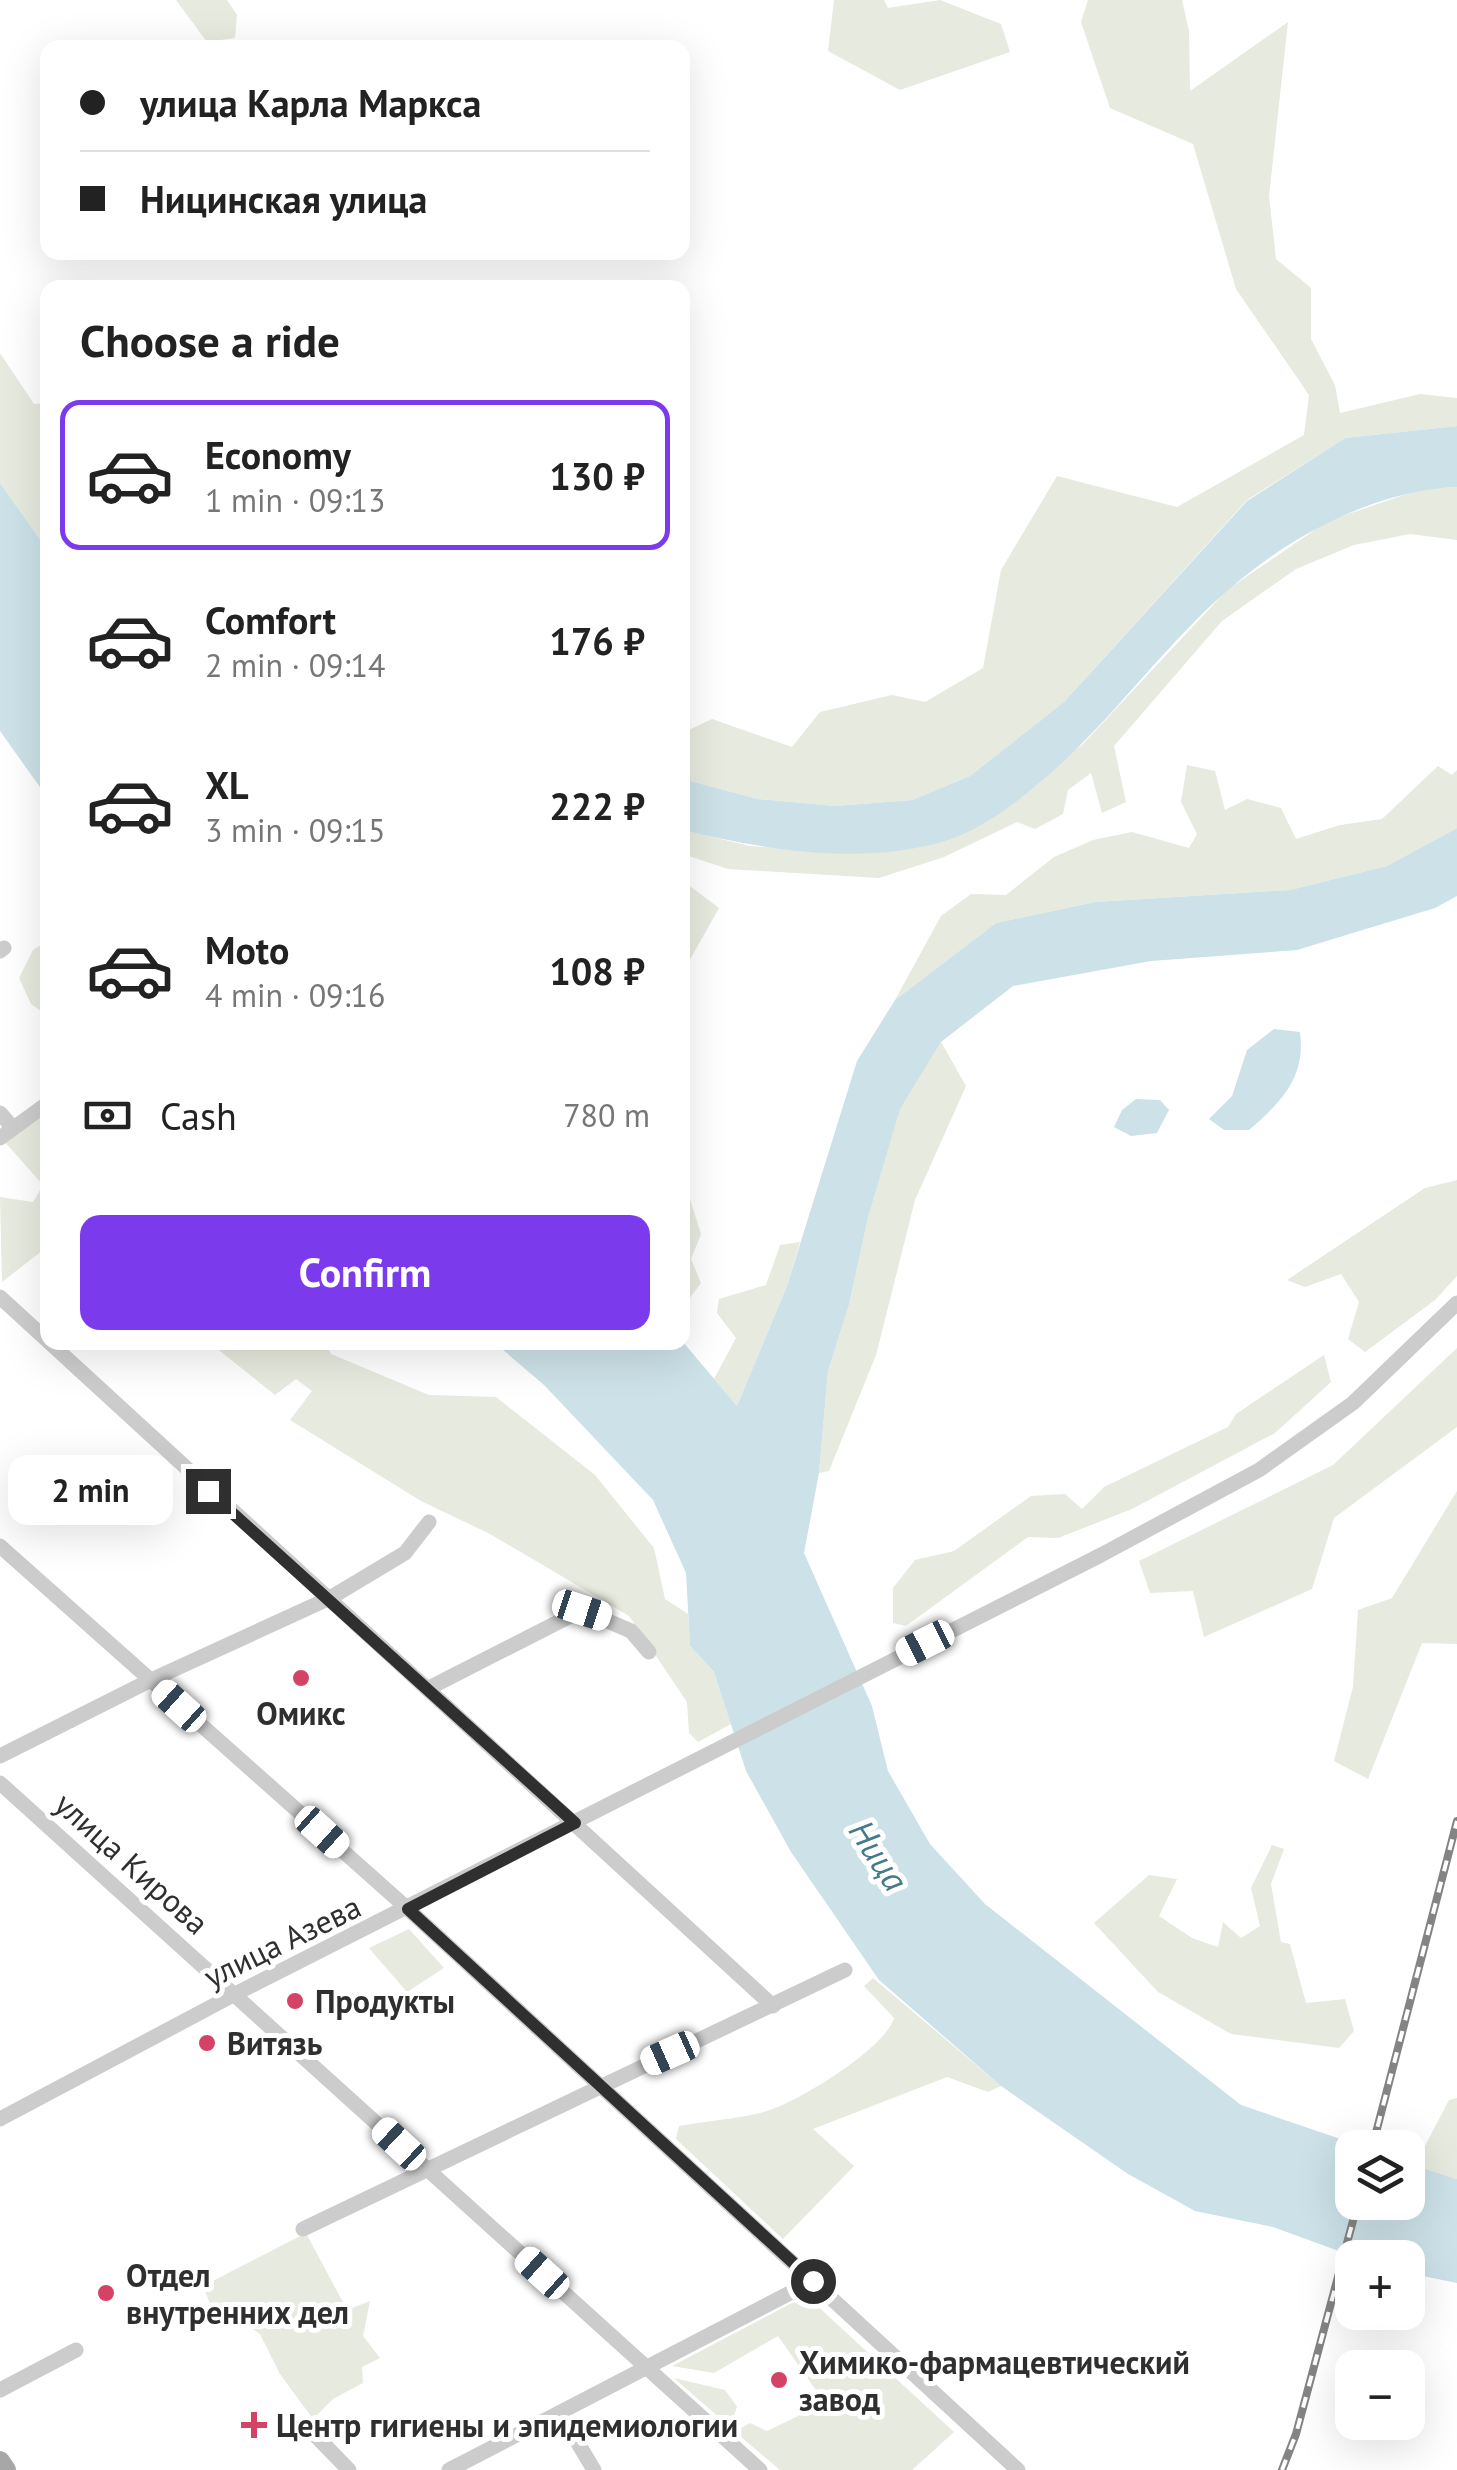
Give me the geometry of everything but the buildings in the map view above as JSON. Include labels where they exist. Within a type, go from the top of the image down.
[{"type":"main road","points":[[0,2461],[6,2470]]},
{"type":"street","points":[[0,1113],[7,1133],[40,1109]]},
{"type":"street","points":[[0,1297],[40,1334]]},
{"type":"street","name":"улица Азева","points":[[0,2119],[237,1992],[408,1909],[1259,1470],[1353,1403],[1457,1303]]},
{"type":"street","points":[[57,1350],[774,2006]]},
{"type":"street","points":[[0,1756],[151,1680],[330,1598],[405,1553],[429,1522]]},
{"type":"street","points":[[0,1546],[600,2084],[1011,2468]]},
{"type":"street","points":[[429,1688],[582,1610],[631,1630],[649,1652]]},
{"type":"street","name":"улица Кирова","points":[[0,1783],[237,1992],[760,2470]]},
{"type":"street","points":[[303,2229],[845,1970]]},
{"type":"street","points":[[449,2470],[813,2281]]},
{"type":"street","points":[[0,2390],[76,2350]]},
{"type":"street","points":[[560,2414],[594,2470]]},
{"type":"street","points":[[310,2430],[349,2470]]},
{"type":"shaded area","points":[[176,0],[227,0],[237,15],[235,38],[206,40]]},
{"type":"shaded area","points":[[834,0],[884,0],[888,8],[940,0],[1001,24],[1010,52],[900,90],[828,51]]},
{"type":"shaded area","points":[[1088,0],[1182,0],[1189,31],[1190,91],[1288,22],[1269,196],[1276,259],[1311,288],[1311,339],[1335,385],[1340,413],[1420,394],[1457,398],[1457,426],[1345,438],[1247,500],[1064,702],[970,776],[912,800],[835,806],[758,799],[690,781],[690,728],[712,719],[792,747],[820,712],[892,695],[925,702],[983,668],[1001,570],[1057,476],[1177,507],[1304,435],[1309,395],[1236,289],[1193,144],[1110,108],[1081,22]]},
{"type":"shaded area","points":[[0,353],[34,404],[40,404],[40,539],[0,483]]},
{"type":"shaded area","points":[[1457,487],[1457,540],[1410,534],[1354,545],[1296,569],[1222,621],[1114,746],[1126,802],[1102,813],[1091,773],[1068,790],[1063,814],[1035,829],[1017,822],[944,857],[879,878],[728,869],[690,856],[690,832],[750,846],[855,853],[946,840],[1082,745],[1227,590],[1328,521],[1421,489]]},
{"type":"shaded area","points":[[1187,765],[1215,771],[1225,810],[1247,799],[1281,808],[1296,839],[1340,825],[1382,819],[1438,766],[1452,775],[1457,770],[1457,828],[1387,866],[1290,890],[1095,902],[996,923],[895,1000],[941,916],[971,894],[1006,895],[1054,857],[1093,840],[1132,832],[1189,848],[1197,834],[1181,802]]},
{"type":"shaded area","points":[[690,886],[719,908],[690,960]]},
{"type":"shaded area","points":[[40,946],[40,1010],[31,1004],[19,978],[33,950]]},
{"type":"shaded area","points":[[941,1042],[966,1086],[915,1200],[876,1355],[829,1471],[819,1473],[828,1371],[849,1305],[868,1218],[900,1108]]},
{"type":"shaded area","points":[[40,1112],[40,1182],[3,1140]]},
{"type":"shaded area","points":[[1457,1180],[1457,1276],[1435,1300],[1365,1352],[1348,1339],[1359,1302],[1341,1274],[1305,1287],[1287,1280],[1425,1188]]},
{"type":"shaded area","points":[[40,1190],[40,1252],[2,1282],[0,1197],[33,1202]]},
{"type":"shaded area","points":[[690,1199],[701,1234],[691,1259],[701,1283],[690,1298]]},
{"type":"shaded area","points":[[800,1242],[787,1286],[737,1406],[714,1379],[736,1338],[717,1313],[719,1299],[766,1285],[780,1245]]},
{"type":"shaded area","points":[[1457,1348],[1457,1427],[1334,1518],[1312,1589],[1204,1637],[1193,1591],[1150,1593],[1139,1561],[1333,1465]]},
{"type":"shaded area","points":[[219,1350],[329,1350],[429,1395],[496,1397],[595,1475],[654,1548],[665,1599],[688,1614],[690,1646],[714,1672],[731,1724],[698,1742],[689,1733],[687,1702],[629,1616],[490,1534],[421,1501],[290,1420],[312,1391],[296,1379],[275,1395]]},
{"type":"shaded area","points":[[1324,1355],[1331,1382],[1275,1433],[1132,1509],[1058,1538],[1028,1537],[906,1626],[893,1623],[893,1588],[915,1560],[954,1551],[1031,1496],[1065,1494],[1082,1509],[1104,1487],[1228,1427],[1236,1414]]},
{"type":"shaded area","points":[[1457,1491],[1457,1644],[1422,1643],[1368,1779],[1334,1761],[1353,1687],[1358,1610],[1392,1598]]},
{"type":"shaded area","points":[[1272,1845],[1284,1849],[1271,1884],[1281,1942],[1290,1944],[1306,2003],[1345,1999],[1354,2031],[1339,2048],[1231,2034],[1158,1992],[1094,1923],[1149,1875],[1177,1879],[1159,1916],[1192,1938],[1218,1947],[1223,1922],[1241,1938],[1260,1926],[1251,1888]]},
{"type":"shaded area","points":[[409,1929],[444,1968],[407,1992],[369,1948]]},
{"type":"shaded area","points":[[873,1978],[1001,2086],[988,2092],[947,2077],[813,2129],[854,2166],[783,2239],[676,2139],[679,2126],[778,2107],[857,2059],[887,2031],[894,2018],[864,1986]]},
{"type":"shaded area","points":[[1457,2098],[1457,2179],[1425,2168],[1425,2146],[1449,2100]]},
{"type":"shaded area","points":[[306,2233],[347,2310],[370,2301],[363,2336],[380,2358],[362,2367],[363,2383],[333,2399],[313,2419],[280,2374],[260,2334],[250,2327],[231,2326],[213,2311],[203,2286]]},
{"type":"shaded area","points":[[813,2302],[954,2432],[912,2470],[780,2470],[740,2436],[741,2428],[750,2423],[767,2431],[825,2403],[778,2336],[714,2373],[672,2366],[792,2303]]},
{"type":"shaded area","points":[[674,2378],[725,2390],[737,2407],[734,2415],[721,2419]]},
{"type":"water","points":[[1457,426],[1457,487],[1426,490],[1364,507],[1277,552],[1204,612],[1053,771],[989,821],[945,841],[881,853],[780,849],[690,832],[690,781],[758,799],[835,806],[912,800],[970,776],[1064,702],[1247,501],[1345,438]]},
{"type":"water","points":[[0,483],[40,539],[40,787],[0,731]]},
{"type":"water","name":"Ница","points":[[1457,828],[1457,896],[1435,908],[1297,950],[1151,961],[1013,986],[941,1042],[900,1109],[868,1218],[849,1305],[828,1371],[819,1473],[804,1553],[872,1706],[888,1771],[930,1844],[985,1904],[1241,2105],[1335,2137],[1335,2220],[1425,2220],[1425,2169],[1457,2179],[1457,2283],[1425,2276],[1425,2240],[1335,2240],[1335,2250],[1273,2227],[1195,2211],[1128,2174],[1001,2086],[879,1980],[791,1852],[746,1771],[714,1672],[690,1646],[686,1573],[653,1500],[544,1385],[503,1350],[690,1350],[737,1406],[787,1286],[857,1061],[895,1000],[996,923],[1095,902],[1290,890],[1387,866]]},
{"type":"water","points":[[1274,1029],[1300,1032],[1295,1076],[1281,1099],[1249,1130],[1224,1130],[1209,1119],[1232,1096],[1247,1050]]},
{"type":"water","points":[[1136,1099],[1160,1100],[1169,1110],[1157,1133],[1131,1136],[1114,1127],[1122,1110]]},
{"type":"railway","points":[[1377,2130],[1457,1821]]},
{"type":"railway","points":[[1282,2470],[1296,2434],[1353,2220]]},
{"type":"place","name":"Омикс","points":[[301,1678]]},
{"type":"place","name":"Продукты","points":[[295,2001]]},
{"type":"place","name":"Витязь","points":[[207,2043]]},
{"type":"place","name":"Отдел внутренних дел","points":[[106,2293]]},
{"type":"place","name":"Химико-фармацевтический завод","points":[[779,2380]]},
{"type":"place","name":"Центр гигиены и эпидемиологии","points":[[254,2425]]},
{"type":"route","points":[[208,1491],[575,1823],[408,1909],[813,2281]]}]
